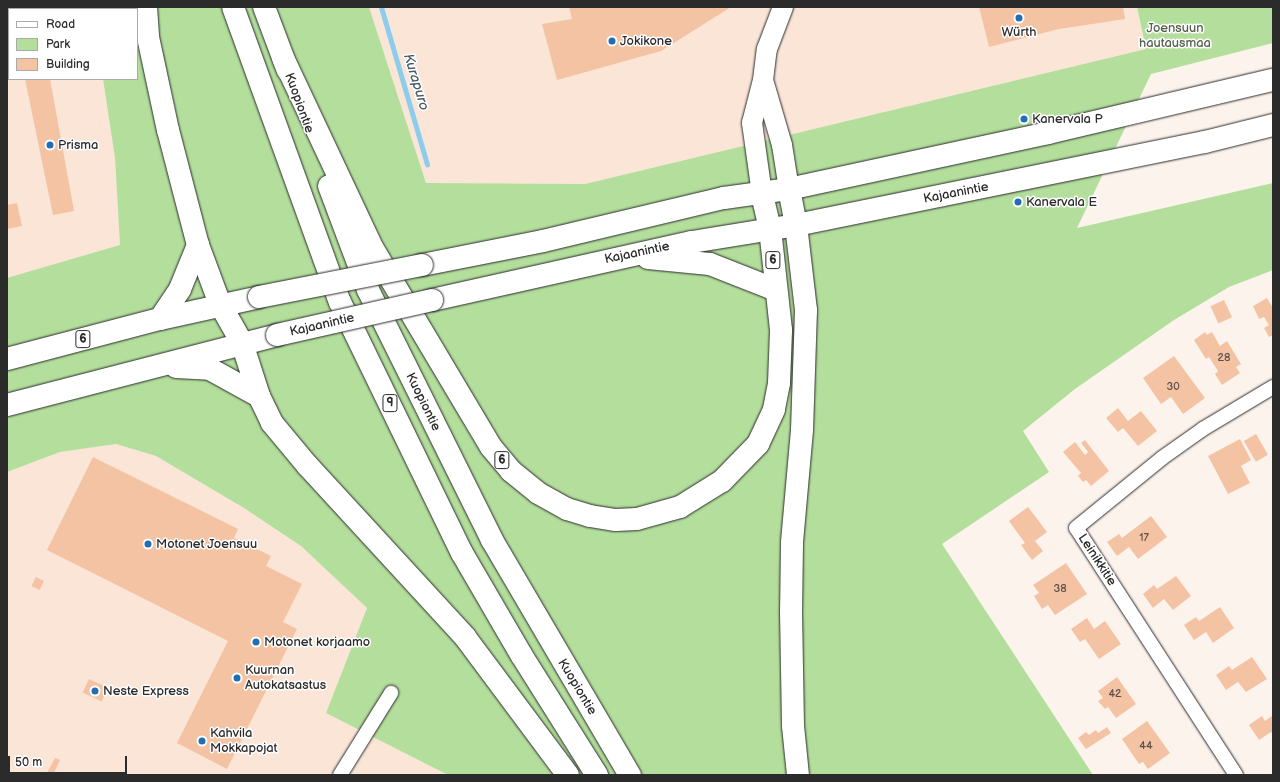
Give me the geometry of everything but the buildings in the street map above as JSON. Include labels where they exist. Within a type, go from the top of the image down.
[{"type":"main road","points":[[146,7],[148,38],[166,122],[198,245],[220,304],[242,343],[260,396],[272,423],[307,465],[465,637],[568,775]]},
{"type":"main road","name":"9","points":[[233,7],[340,302],[462,553],[522,656],[597,775]]},
{"type":"main road","name":"Kuopiontie","points":[[264,7],[368,290],[492,540],[630,775]]},
{"type":"main road","name":"6","points":[[283,58],[373,249],[473,420],[511,471],[538,493],[567,509],[616,520],[657,515],[680,507],[722,481],[758,444],[772,417],[779,383],[781,330],[770,229]]},
{"type":"main road","points":[[798,775],[792,726],[792,543],[802,430],[806,310],[796,225],[788,189],[1048,133],[1273,80]]},
{"type":"main road","name":"Kajaanintie","points":[[7,405],[242,343],[626,256],[796,225],[1205,142],[1273,125]]},
{"type":"main road","name":"6","points":[[7,359],[220,304],[543,241],[724,198],[762,194],[788,189]]},
{"type":"main road","points":[[762,194],[770,229]]},
{"type":"main road","points":[[160,319],[180,289],[198,245]]},
{"type":"main road","name":"6","points":[[626,256],[710,264],[776,290]]},
{"type":"main road","points":[[159,366],[210,369],[260,396]]},
{"type":"street","points":[[762,194],[752,123],[763,80],[767,49],[783,7]]},
{"type":"street","points":[[763,80],[782,145],[788,189]]},
{"type":"street","name":"Leinikkitie","points":[[1236,775],[1076,528],[1185,442],[1236,407],[1273,387]]},
{"type":"street","points":[[340,775],[391,693]]},
{"type":"shaded area","points":[[7,7],[93,7],[8,8],[8,80],[103,80],[115,158],[120,246],[7,279]]},
{"type":"shaded area","points":[[369,7],[1137,7],[1146,49],[585,184],[426,183]]},
{"type":"shaded area","points":[[116,444],[156,456],[244,508],[301,546],[367,608],[326,713],[448,775],[7,775],[7,472],[60,452]]},
{"type":"green space","name":"Joensuun hautausmaa","points":[[93,7],[369,7],[426,183],[585,184],[1146,49],[1137,7],[1273,7],[1273,43],[1151,74],[1077,228],[1273,183],[1273,270],[1229,287],[1174,320],[1075,389],[1023,431],[1049,472],[942,544],[1093,775],[448,775],[326,713],[367,608],[301,546],[244,508],[156,456],[116,444],[60,452],[7,472],[7,278],[120,245],[115,158],[103,80],[138,80],[138,8]]},
{"type":"waterway","name":"Kurapuro","points":[[381,7],[427,164]]},
{"type":"place","name":"Würth","points":[[1019,18]]},
{"type":"place","name":"Jokikone","points":[[612,41]]},
{"type":"place","name":"Kanervala P","points":[[1024,119]]},
{"type":"place","name":"Prisma","points":[[50,145]]},
{"type":"place","name":"Kanervala E","points":[[1018,202]]},
{"type":"place","name":"Motonet Joensuu","points":[[148,544]]},
{"type":"place","name":"Motonet korjaamo","points":[[256,642]]},
{"type":"place","name":"Kuurnan Autokatsastus","points":[[237,678]]},
{"type":"place","name":"Neste Express","points":[[95,691]]},
{"type":"place","name":"Kahvila Mokkapojat","points":[[202,741]]}]
